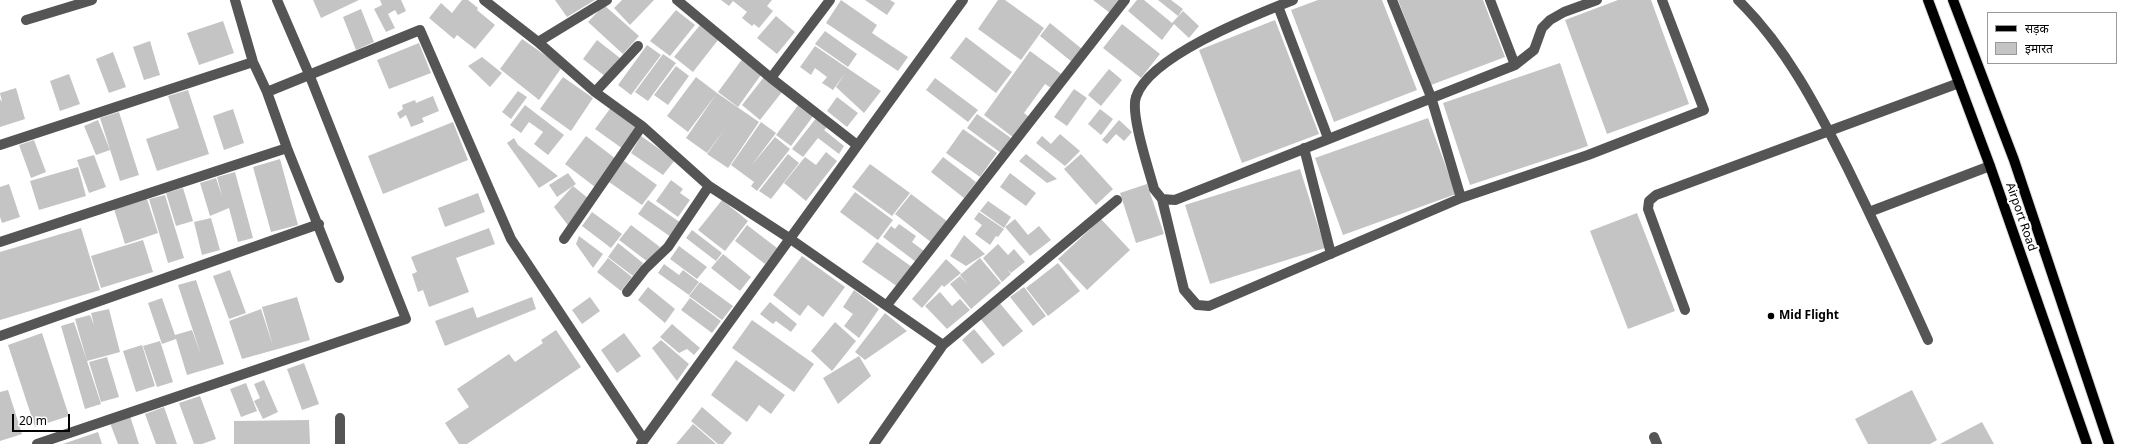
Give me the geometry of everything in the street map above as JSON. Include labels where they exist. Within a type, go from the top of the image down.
[{"type":"main road","name":"Airport Road","points":[[1928,0],[1990,166],[2087,444]]},
{"type":"main road","name":"Airport Road","points":[[1953,0],[2014,160],[2109,444]]},
{"type":"street","points":[[26,20],[92,0]]},
{"type":"street","points":[[235,0],[253,62],[267,92],[287,148],[319,224],[339,278]]},
{"type":"street","points":[[37,444],[406,319],[309,74],[277,0]]},
{"type":"street","points":[[484,0],[538,42],[595,92],[642,126],[709,186],[789,238],[943,345]]},
{"type":"street","points":[[538,42],[607,0]]},
{"type":"street","points":[[677,0],[771,78],[857,145]]},
{"type":"street","points":[[771,78],[830,0]]},
{"type":"street","points":[[267,92],[420,30],[510,239],[642,442],[963,0]]},
{"type":"street","points":[[887,305],[1125,0]]},
{"type":"street","points":[[1293,0],[1183,51],[1163,64],[1143,85],[1136,98],[1135,115],[1154,189],[1162,199],[1184,290],[1197,305],[1209,306],[1461,198],[1588,155],[1704,110],[1662,0]]},
{"type":"street","points":[[1392,0],[1431,97],[1461,198]]},
{"type":"street","points":[[1490,0],[1515,65]]},
{"type":"street","points":[[1162,199],[1175,200],[1431,97],[1515,65],[1534,50],[1542,28],[1550,20],[1564,12],[1597,0]]},
{"type":"street","points":[[1738,0],[1770,34],[1797,75],[1829,132],[1869,212],[1928,340]]},
{"type":"street","points":[[1278,6],[1328,138]]},
{"type":"street","points":[[595,92],[638,46]]},
{"type":"street","points":[[0,145],[253,62]]},
{"type":"street","points":[[1685,310],[1648,209],[1649,201],[1656,195],[1959,83]]},
{"type":"street","points":[[564,239],[642,126]]},
{"type":"street","points":[[0,242],[287,148]]},
{"type":"street","points":[[1304,148],[1331,254]]},
{"type":"street","points":[[1869,212],[1990,166]]},
{"type":"street","points":[[627,292],[645,269],[668,247],[709,186]]},
{"type":"street","points":[[874,444],[943,345],[1117,200]]},
{"type":"street","points":[[0,336],[319,224]]},
{"type":"street","points":[[340,418],[340,444]]},
{"type":"building","points":[[313,0],[359,0],[321,18]]},
{"type":"building","points":[[380,0],[401,0],[406,11],[398,15],[395,10],[388,14],[395,28],[386,32],[374,9],[382,5]]},
{"type":"building","points":[[462,0],[468,0],[478,8],[477,10],[495,25],[475,49],[457,35],[454,39],[429,18],[441,3],[452,13]]},
{"type":"building","points":[[555,0],[595,0],[567,17]]},
{"type":"building","points":[[622,0],[654,0],[630,25],[614,8]]},
{"type":"building","points":[[721,0],[772,0],[767,6],[773,11],[759,28],[754,24],[752,26],[742,18],[747,12],[733,1],[729,6]]},
{"type":"building","points":[[841,0],[877,25],[872,33],[908,57],[898,71],[826,23]]},
{"type":"building","points":[[865,0],[890,0],[895,3],[887,15]]},
{"type":"building","points":[[998,0],[1005,0],[1044,28],[1021,60],[978,29]]},
{"type":"building","points":[[1093,0],[1120,0],[1110,13]]},
{"type":"building","points":[[1137,0],[1144,0],[1172,23],[1183,11],[1199,26],[1189,38],[1174,24],[1162,40],[1128,11]]},
{"type":"building","points":[[1158,0],[1171,0],[1183,9],[1178,16]]},
{"type":"building","points":[[1318,0],[1382,0],[1417,90],[1334,122],[1291,10]]},
{"type":"building","points":[[1398,0],[1483,0],[1505,57],[1431,85]]},
{"type":"building","points":[[1618,0],[1651,0],[1689,104],[1607,134],[1565,20]]},
{"type":"building","points":[[604,5],[639,36],[623,54],[588,22]]},
{"type":"building","points":[[361,9],[374,42],[356,50],[343,17]]},
{"type":"building","points":[[676,10],[695,25],[670,56],[650,41]]},
{"type":"building","points":[[776,16],[795,32],[777,54],[757,38]]},
{"type":"building","points":[[1275,20],[1319,134],[1242,163],[1199,50]]},
{"type":"building","points":[[223,21],[234,53],[199,65],[187,33]]},
{"type":"building","points":[[1050,23],[1082,49],[1072,62],[1040,36]]},
{"type":"building","points":[[1122,24],[1160,54],[1141,78],[1103,48]]},
{"type":"building","points":[[700,25],[718,40],[693,72],[674,57]]},
{"type":"building","points":[[825,31],[857,54],[848,67],[815,44]]},
{"type":"building","points":[[966,37],[1012,72],[996,93],[950,58]]},
{"type":"building","points":[[522,39],[562,67],[539,100],[500,69]]},
{"type":"building","points":[[597,40],[620,58],[606,77],[583,59]]},
{"type":"building","points":[[150,41],[160,75],[144,80],[133,47]]},
{"type":"building","points":[[419,43],[431,73],[389,89],[377,60]]},
{"type":"building","points":[[647,45],[661,55],[631,95],[618,85]]},
{"type":"building","points":[[815,46],[881,91],[864,113],[836,87],[846,72],[833,90],[822,83],[827,77],[815,68],[811,75],[800,67]]},
{"type":"building","points":[[1030,51],[1064,76],[1054,90],[1045,84],[1024,113],[1029,117],[1014,138],[984,115]]},
{"type":"building","points":[[113,52],[126,87],[109,93],[96,59]]},
{"type":"building","points":[[663,54],[676,63],[648,101],[635,92]]},
{"type":"building","points":[[482,57],[502,73],[490,87],[468,66]]},
{"type":"building","points":[[743,58],[763,72],[738,107],[718,92]]},
{"type":"building","points":[[1560,63],[1588,146],[1470,185],[1443,103]]},
{"type":"building","points":[[676,66],[689,76],[668,105],[654,95]]},
{"type":"building","points":[[1109,69],[1122,80],[1101,106],[1088,95]]},
{"type":"building","points":[[69,74],[80,104],[60,111],[50,81]]},
{"type":"building","points":[[563,77],[593,98],[571,131],[540,109]]},
{"type":"building","points":[[696,77],[717,93],[688,132],[667,116]]},
{"type":"building","points":[[764,77],[782,92],[760,120],[742,105]]},
{"type":"building","points":[[935,78],[978,110],[968,122],[926,90]]},
{"type":"building","points":[[16,88],[25,119],[0,127],[0,99],[2,102],[0,93]]},
{"type":"building","points":[[1074,89],[1087,98],[1067,126],[1054,117]]},
{"type":"building","points":[[188,90],[209,154],[157,171],[146,139],[179,128],[168,96]]},
{"type":"building","points":[[518,91],[527,97],[511,119],[502,112]]},
{"type":"building","points":[[717,93],[759,122],[728,168],[707,154],[726,127],[707,153],[686,138]]},
{"type":"building","points":[[433,96],[439,111],[422,118],[424,122],[411,127],[406,115],[400,119],[397,113],[403,109],[402,105],[415,100],[416,103]]},
{"type":"building","points":[[837,97],[858,113],[847,127],[827,111]]},
{"type":"building","points":[[799,104],[814,115],[791,146],[776,135]]},
{"type":"building","points":[[525,105],[564,135],[548,155],[534,144],[543,132],[529,122],[521,133],[510,125]]},
{"type":"building","points":[[612,106],[639,126],[623,149],[595,129]]},
{"type":"building","points":[[233,109],[244,143],[224,150],[213,116]]},
{"type":"building","points":[[1100,109],[1113,119],[1101,135],[1088,124]]},
{"type":"building","points":[[119,112],[139,175],[120,181],[100,118]]},
{"type":"building","points":[[977,114],[1011,138],[1001,153],[967,128]]},
{"type":"building","points":[[817,117],[828,126],[824,130],[844,146],[839,154],[818,138],[803,157],[792,149]]},
{"type":"building","points":[[1428,118],[1456,194],[1343,235],[1315,158]]},
{"type":"building","points":[[98,120],[110,150],[96,155],[84,126]]},
{"type":"building","points":[[1119,120],[1132,132],[1124,141],[1116,134],[1107,144],[1102,140]]},
{"type":"building","points":[[453,122],[468,160],[383,194],[368,156]]},
{"type":"building","points":[[761,122],[776,133],[751,166],[775,137],[790,149],[757,191],[751,186],[754,182],[731,165]]},
{"type":"building","points":[[963,129],[997,153],[980,177],[946,153]]},
{"type":"building","points":[[1060,134],[1080,151],[1065,166],[1036,143],[1042,136],[1051,144]]},
{"type":"building","points":[[586,136],[616,159],[595,187],[565,164]]},
{"type":"building","points":[[641,136],[675,160],[663,175],[631,153]]},
{"type":"building","points":[[514,138],[518,145],[558,176],[539,188],[507,143]]},
{"type":"building","points":[[34,140],[46,172],[31,178],[19,145]]},
{"type":"building","points":[[826,152],[837,161],[806,201],[784,183],[805,157],[816,165]]},
{"type":"building","points":[[788,154],[799,163],[771,199],[759,191]]},
{"type":"building","points":[[1026,154],[1057,179],[1047,183],[1019,161]]},
{"type":"building","points":[[1081,154],[1113,189],[1096,205],[1064,169]]},
{"type":"building","points":[[94,155],[106,187],[89,193],[77,160]]},
{"type":"building","points":[[943,157],[976,182],[964,198],[931,172]]},
{"type":"building","points":[[280,159],[298,225],[271,232],[253,167]]},
{"type":"building","points":[[624,161],[657,185],[642,205],[609,182]]},
{"type":"building","points":[[870,164],[910,193],[892,216],[852,187]]},
{"type":"building","points":[[78,167],[86,196],[39,210],[30,181]]},
{"type":"building","points":[[1300,169],[1325,248],[1210,284],[1185,205]]},
{"type":"building","points":[[235,172],[253,238],[238,242],[229,208],[210,216],[200,183],[216,178],[222,196],[217,177]]},
{"type":"building","points":[[568,173],[576,184],[557,197],[549,185]]},
{"type":"building","points":[[1010,173],[1036,193],[1026,206],[1000,187]]},
{"type":"building","points":[[671,180],[683,189],[680,193],[690,200],[678,217],[656,201]]},
{"type":"building","points":[[9,184],[20,217],[2,223],[0,217],[0,187]]},
{"type":"building","points":[[1147,184],[1164,234],[1136,243],[1120,193]]},
{"type":"building","points":[[573,186],[589,199],[570,228],[554,207]]},
{"type":"building","points":[[183,188],[193,221],[176,226],[166,193]]},
{"type":"building","points":[[855,192],[893,220],[878,240],[840,212]]},
{"type":"building","points":[[478,193],[485,212],[445,227],[438,208]]},
{"type":"building","points":[[911,194],[948,222],[932,243],[895,214]]},
{"type":"building","points":[[165,195],[184,258],[168,263],[149,199]]},
{"type":"building","points":[[147,199],[158,233],[125,244],[114,209]]},
{"type":"building","points":[[648,200],[681,223],[671,237],[638,214]]},
{"type":"building","points":[[722,200],[748,221],[725,251],[698,230]]},
{"type":"building","points":[[988,201],[1011,217],[1004,228],[980,211]]},
{"type":"building","points":[[592,212],[622,234],[611,248],[582,226]]},
{"type":"building","points":[[979,212],[1004,229],[998,237],[996,236],[990,245],[975,234],[982,225],[974,219]]},
{"type":"building","points":[[1637,213],[1675,311],[1628,329],[1590,231]]},
{"type":"building","points":[[211,218],[220,250],[202,255],[194,222]]},
{"type":"building","points":[[1015,219],[1028,235],[1039,226],[1051,240],[1030,256],[1005,227]]},
{"type":"building","points":[[1101,219],[1130,250],[1087,290],[1058,259]]},
{"type":"building","points":[[899,224],[916,236],[912,242],[924,251],[916,262],[883,237],[891,226],[895,229]]},
{"type":"building","points":[[631,225],[660,247],[648,262],[619,240]]},
{"type":"building","points":[[747,225],[777,248],[765,264],[735,241]]},
{"type":"building","points":[[81,228],[100,290],[0,320],[0,252]]},
{"type":"building","points":[[489,228],[495,244],[456,258],[469,292],[429,307],[423,290],[418,292],[412,274],[417,272],[411,257]]},
{"type":"building","points":[[692,230],[722,253],[716,261],[686,238]]},
{"type":"building","points":[[964,235],[985,254],[966,266],[950,256]]},
{"type":"building","points":[[579,236],[603,254],[593,268],[576,244]]},
{"type":"building","points":[[143,240],[153,272],[101,288],[91,256]]},
{"type":"building","points":[[877,242],[912,267],[898,287],[862,262]]},
{"type":"building","points":[[618,243],[643,263],[633,276],[608,257]]},
{"type":"building","points":[[998,244],[1008,255],[1014,249],[1025,262],[1011,273],[1007,269],[1011,274],[1002,282],[983,258]]},
{"type":"building","points":[[679,246],[707,267],[697,279],[670,259]]},
{"type":"building","points":[[723,254],[751,277],[740,291],[711,268]]},
{"type":"building","points":[[802,256],[845,287],[823,317],[808,305],[800,316],[773,295]]},
{"type":"building","points":[[608,258],[632,277],[621,291],[597,272]]},
{"type":"building","points":[[980,258],[1001,283],[971,309],[950,284],[960,276],[968,285],[960,275]]},
{"type":"building","points":[[946,259],[961,273],[944,287],[942,285],[922,308],[912,299]]},
{"type":"building","points":[[1058,263],[1080,291],[1048,316],[1026,288]]},
{"type":"building","points":[[664,264],[679,275],[683,270],[699,282],[689,295],[658,273]]},
{"type":"building","points":[[230,270],[246,313],[229,319],[213,276]]},
{"type":"building","points":[[196,280],[224,364],[187,375],[176,339],[162,344],[148,303],[162,298],[175,335],[192,330],[201,355],[178,285]]},
{"type":"building","points":[[700,282],[733,306],[722,320],[689,296]]},
{"type":"building","points":[[648,287],[675,309],[665,323],[638,300]]},
{"type":"building","points":[[1024,287],[1046,316],[1033,326],[1010,297]]},
{"type":"building","points":[[854,290],[879,309],[859,338],[844,326],[853,314],[843,307]]},
{"type":"building","points":[[940,292],[952,306],[960,299],[970,310],[947,329],[925,306]]},
{"type":"building","points":[[297,297],[310,340],[242,359],[229,321],[261,309],[273,346],[262,307]]},
{"type":"building","points":[[532,297],[536,309],[445,346],[435,321],[473,307],[477,318]]},
{"type":"building","points":[[590,297],[600,311],[582,324],[572,310]]},
{"type":"building","points":[[690,298],[721,321],[712,333],[681,310]]},
{"type":"building","points":[[998,301],[1023,331],[1003,347],[979,317]]},
{"type":"building","points":[[770,302],[797,324],[791,332],[776,321],[773,324],[760,314]]},
{"type":"building","points":[[109,309],[120,352],[87,361],[75,319],[90,315],[94,325],[91,313]]},
{"type":"building","points":[[885,313],[907,331],[865,360],[855,352]]},
{"type":"building","points":[[752,320],[814,364],[794,392],[732,348]]},
{"type":"building","points":[[74,322],[101,404],[85,409],[61,326]]},
{"type":"building","points":[[835,322],[856,341],[832,371],[811,351]]},
{"type":"building","points":[[672,324],[700,348],[694,355],[687,349],[679,353],[660,337]]},
{"type":"building","points":[[974,329],[995,354],[982,364],[962,340]]},
{"type":"building","points":[[556,330],[581,367],[467,444],[459,444],[445,423],[469,407],[457,389],[509,354],[515,362],[543,343],[541,340]]},
{"type":"building","points":[[42,333],[69,416],[35,427],[8,345]]},
{"type":"building","points":[[624,333],[641,356],[617,373],[601,350]]},
{"type":"building","points":[[661,340],[689,364],[677,381],[652,348]]},
{"type":"building","points":[[160,341],[173,382],[157,387],[143,346]]},
{"type":"building","points":[[142,345],[155,386],[136,392],[123,351]]},
{"type":"building","points":[[859,356],[871,376],[838,404],[823,378]]},
{"type":"building","points":[[107,357],[119,397],[101,402],[89,362]]},
{"type":"building","points":[[736,360],[785,395],[771,414],[759,405],[747,422],[711,395]]},
{"type":"building","points":[[304,363],[319,404],[302,410],[287,369]]},
{"type":"building","points":[[264,380],[278,412],[263,419],[254,401],[260,398],[254,384]]},
{"type":"building","points":[[246,383],[257,411],[241,417],[230,389]]},
{"type":"building","points":[[8,390],[22,434],[0,441],[0,392]]},
{"type":"building","points":[[1912,390],[1937,440],[1930,444],[1868,444],[1855,419]]},
{"type":"building","points":[[200,396],[216,439],[202,444],[194,444],[179,403]]},
{"type":"building","points":[[164,407],[177,444],[156,444],[145,414]]},
{"type":"building","points":[[702,407],[732,433],[723,444],[718,444],[691,421]]},
{"type":"building","points":[[130,416],[139,444],[118,444],[110,423]]},
{"type":"building","points":[[309,420],[310,444],[234,444],[234,421]]},
{"type":"building","points":[[1982,422],[1994,444],[1940,444]]},
{"type":"building","points":[[693,424],[716,444],[676,444]]},
{"type":"building","points":[[98,432],[102,444],[63,444]]},
{"type":"place","name":"Mid Flight","points":[[1771,316]]}]
